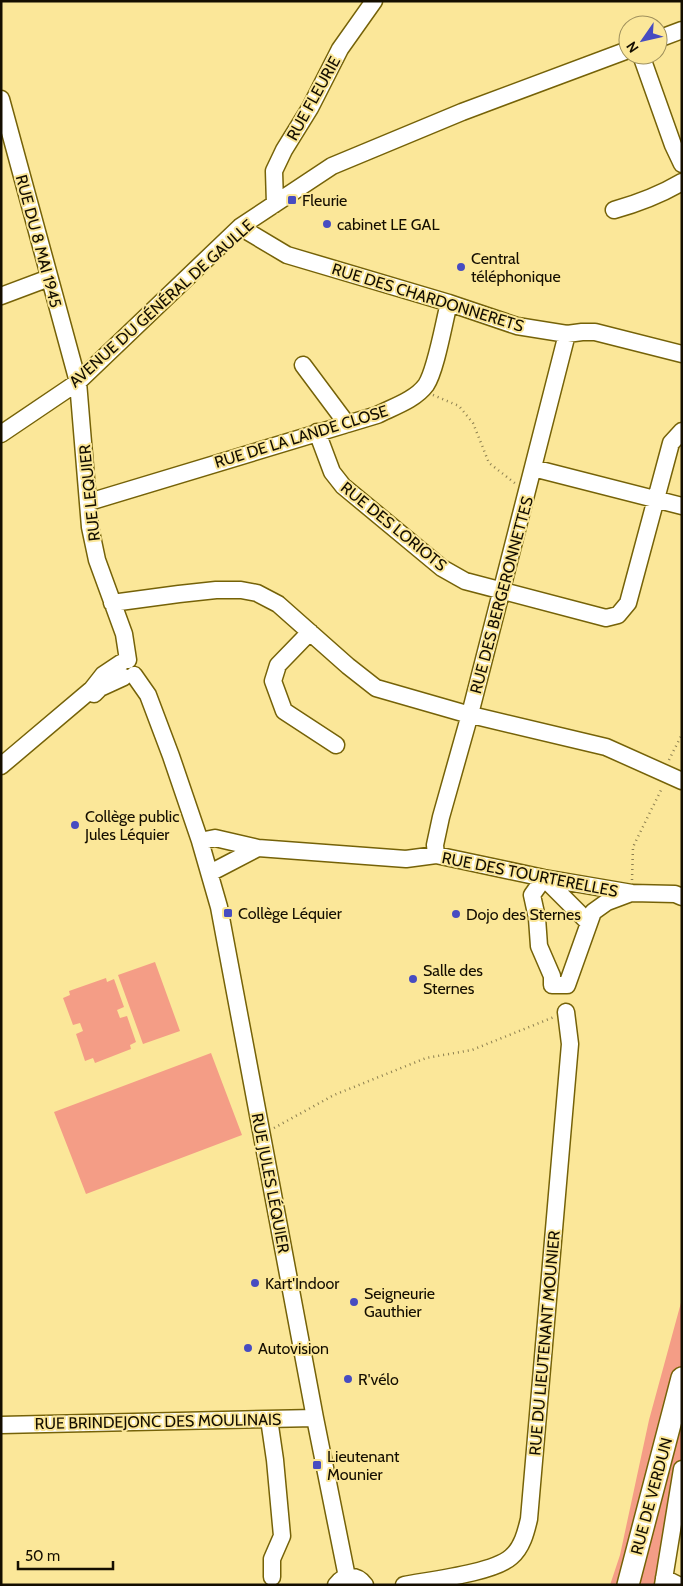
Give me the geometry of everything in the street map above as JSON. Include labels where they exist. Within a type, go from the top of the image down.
[{"type":"main road","name":"RUE DE VERDUN","points":[[628,1585],[682,1378]]},
{"type":"street","name":"RUE FLEURIE","points":[[275,204],[274,171],[284,150],[310,108],[340,49],[374,1]]},
{"type":"street","points":[[668,35],[682,30]]},
{"type":"street","name":"AVENUE DU GÉNÉRAL DE GAULLE","points":[[1,434],[78,382],[240,227],[338,163],[462,112],[618,54]]},
{"type":"street","points":[[644,65],[672,145],[682,164]]},
{"type":"street","name":"RUE DU 8 MAI 1945","points":[[1,99],[3,118],[78,382]]},
{"type":"street","points":[[614,210],[664,193],[682,182]]},
{"type":"street","name":"RUE DES CHARDONNERETS","points":[[240,227],[287,256],[449,303],[517,326],[567,334],[595,332],[682,354]]},
{"type":"street","points":[[1,296],[49,278]]},
{"type":"street","name":"RUE DE LA LANDE CLOSE","points":[[89,502],[377,415],[414,397],[426,385],[432,372],[449,303]]},
{"type":"street","name":"RUE DES BERGERONNETTES","points":[[436,855],[435,845],[441,817],[470,714],[567,334]]},
{"type":"street","points":[[303,365],[347,424]]},
{"type":"street","name":"RUE LEQUIER","points":[[78,382],[90,527],[97,560],[124,634],[126,669],[148,695],[200,841],[220,907]]},
{"type":"street","name":"RUE DES LORIOTS","points":[[317,432],[332,472],[343,486],[442,568],[465,581],[606,618],[618,615],[628,603],[671,443],[682,431]]},
{"type":"street","points":[[533,468],[682,506]]},
{"type":"street","points":[[112,603],[179,594],[241,590],[256,593],[278,604],[376,688],[463,713],[606,747],[671,776]]},
{"type":"street","points":[[310,632],[278,665],[273,681],[284,711],[336,744]]},
{"type":"street","points":[[1,768],[92,689],[102,675],[126,669]]},
{"type":"street","name":"RUE DES TOURTERELLES","points":[[200,841],[215,838],[258,848],[406,860],[436,855],[544,878],[632,893],[676,894],[682,897]]},
{"type":"street","points":[[210,873],[258,848]]},
{"type":"street","points":[[589,923],[544,878],[532,895],[537,918],[539,946],[552,976],[552,985],[567,985],[593,912],[606,902],[632,893]]},
{"type":"street","name":"RUE JULES LÉQUIER","points":[[220,907],[316,1418],[342,1581],[358,1578],[365,1585]]},
{"type":"street","name":"RUE DU LIEUTENANT MOUNIER","points":[[404,1585],[493,1568],[512,1556],[524,1538],[529,1519],[570,1044],[566,1012]]},
{"type":"street","name":"RUE BRINDEJONC DES MOULINAIS","points":[[1,1425],[316,1418]]},
{"type":"street","points":[[269,1419],[282,1536],[272,1559],[272,1577]]},
{"type":"street","points":[[668,1582],[682,1470]]},
{"type":"path","points":[[420,390],[459,406],[472,423],[489,463],[527,493]]},
{"type":"path","points":[[632,893],[633,848],[671,776],[682,734]]},
{"type":"path","points":[[262,1134],[334,1095],[426,1058],[472,1050],[566,1012]]},
{"type":"shaded area","points":[[155,962],[180,1031],[143,1044],[118,975]]},
{"type":"shaded area","points":[[106,978],[107,982],[114,979],[124,1007],[117,1010],[120,1018],[127,1016],[136,1042],[130,1045],[131,1049],[95,1063],[93,1058],[85,1061],[76,1034],[83,1031],[80,1023],[73,1025],[63,998],[70,995],[69,991]]},
{"type":"shaded area","points":[[211,1053],[242,1135],[86,1194],[54,1112]]},
{"type":"shaded area","points":[[682,1299],[682,1459],[676,1477],[656,1585],[610,1585],[620,1555],[649,1420]]},
{"type":"place","name":"Fleurie","points":[[292,200]]},
{"type":"place","name":"cabinet LE GAL","points":[[327,224]]},
{"type":"place","name":"Central téléphonique","points":[[461,267]]},
{"type":"place","name":"Collège public Jules Léquier","points":[[75,825]]},
{"type":"place","name":"Collège Léquier","points":[[228,913]]},
{"type":"place","name":"Dojo des Sternes","points":[[456,914]]},
{"type":"place","name":"Salle des Sternes","points":[[413,979]]},
{"type":"place","name":"Kart'Indoor","points":[[255,1283]]},
{"type":"place","name":"Seigneurie Gauthier","points":[[354,1302]]},
{"type":"place","name":"Autovision","points":[[248,1348]]},
{"type":"place","name":"R'vélo","points":[[348,1379]]},
{"type":"place","name":"Lieutenant Mounier","points":[[317,1465]]}]
